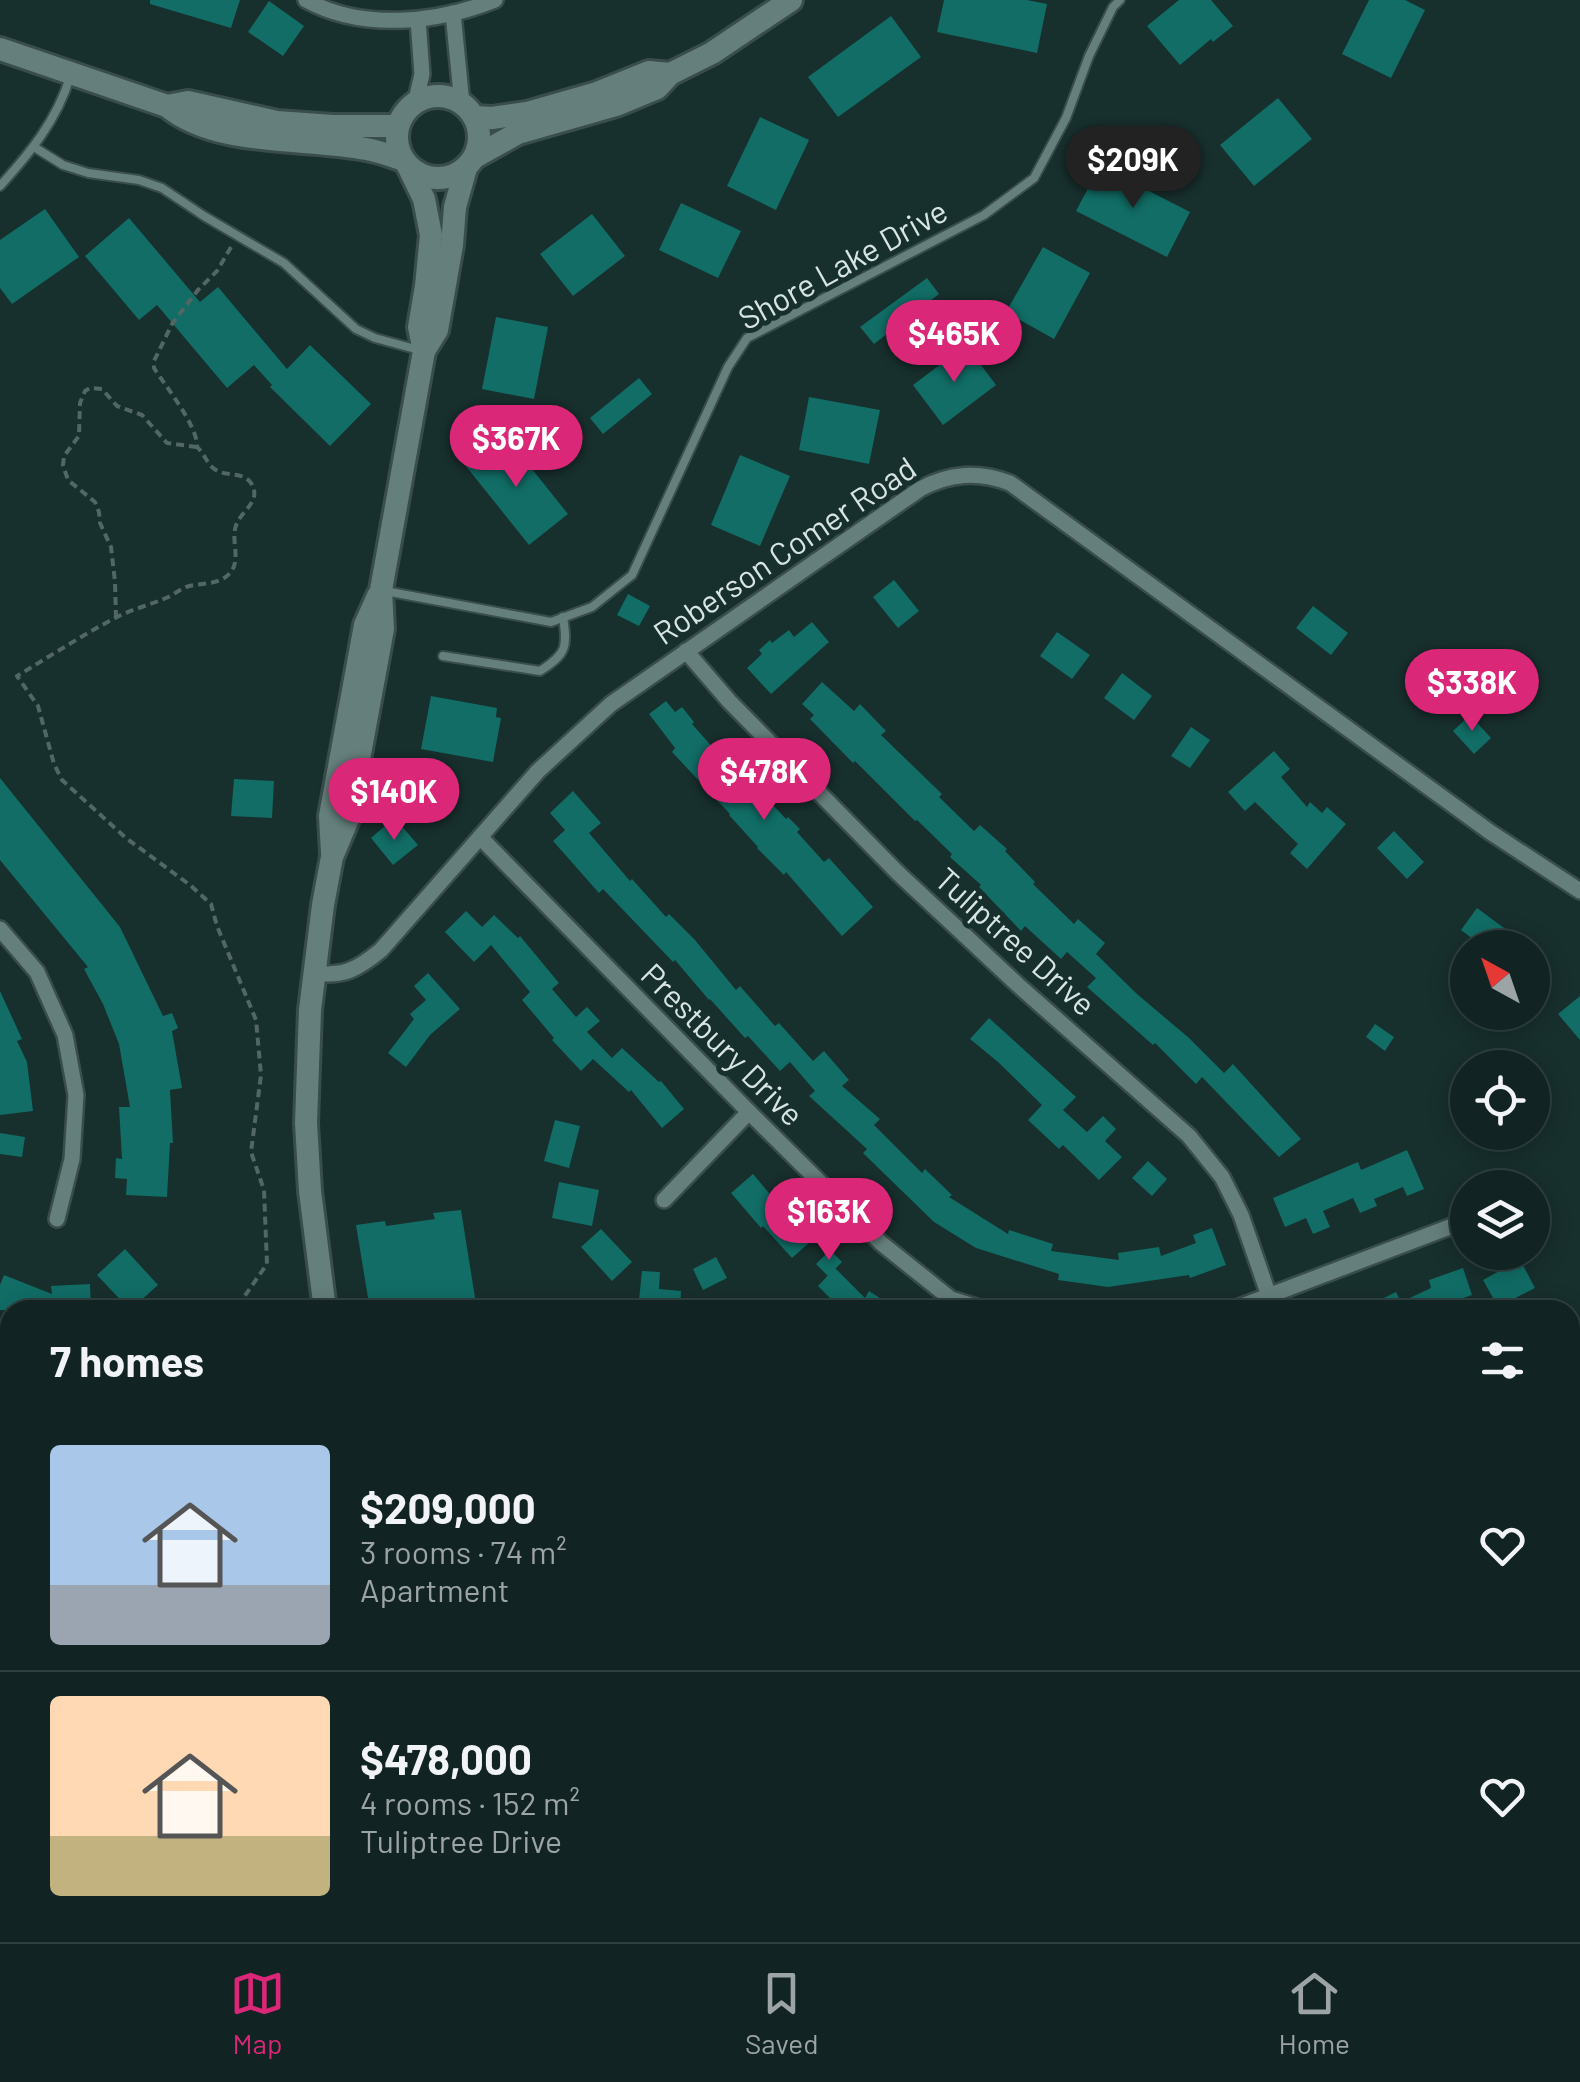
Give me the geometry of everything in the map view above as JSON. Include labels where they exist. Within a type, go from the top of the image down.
[{"type":"main road","points":[[0,49],[167,106],[182,118],[222,130],[274,140],[364,148],[406,163],[418,174],[443,178],[456,175],[518,133],[600,110],[657,88],[670,74],[712,52],[791,0]]},
{"type":"main road","points":[[424,351],[418,326],[429,259],[430,225],[424,199],[399,150],[398,126],[404,114],[426,98],[438,96],[451,98],[468,110],[492,118],[527,113],[597,93],[649,72],[670,74]]},
{"type":"main road","points":[[167,106],[188,102],[277,122],[398,126]]},
{"type":"main road","points":[[324,1300],[306,1123],[314,973],[332,857],[348,820],[383,628],[381,590],[424,351],[437,330],[455,207],[480,137],[468,110]]},
{"type":"street","points":[[306,0],[326,11],[358,18],[418,20],[495,0]]},
{"type":"street","points":[[453,13],[468,110]]},
{"type":"street","points":[[415,104],[422,74],[418,20]]},
{"type":"street","name":"Roberson Comer Road","points":[[314,973],[333,976],[352,970],[382,950],[538,771],[611,704],[920,488],[934,481],[972,474],[1010,483],[1490,832],[1580,891]]},
{"type":"street","name":"Tuliptree Drive","points":[[686,650],[729,701],[898,873],[1189,1136],[1222,1177],[1269,1296]]},
{"type":"street","name":"Prestbury Drive","points":[[480,837],[748,1112],[944,1300]]},
{"type":"street","points":[[0,928],[37,972],[65,1035],[76,1095],[72,1159],[58,1219]]},
{"type":"street","points":[[664,1200],[748,1112]]},
{"type":"street","points":[[1258,1300],[1450,1227]]},
{"type":"lane","name":"Shore Lake Drive","points":[[564,618],[592,607],[632,575],[728,367],[747,338],[984,215],[1034,178],[1066,118],[1088,56],[1120,0]]},
{"type":"lane","points":[[0,186],[34,147],[66,92],[72,73]]},
{"type":"lane","points":[[34,147],[63,165],[162,188],[284,263],[356,328],[375,338],[424,351]]},
{"type":"lane","points":[[381,590],[551,622],[564,618],[567,642],[559,658],[540,671],[443,656]]},
{"type":"path","points":[[197,447],[198,439],[154,368],[154,361],[172,324],[217,272],[237,236]]},
{"type":"path","points":[[116,618],[110,547],[95,502],[68,480],[63,464],[64,456],[79,436],[82,396],[90,388],[102,390],[116,406],[148,420],[167,442],[197,447],[214,470],[241,476],[250,482],[254,492],[248,510],[235,526],[236,557],[228,576],[191,585],[116,618],[18,676],[38,706],[62,780],[126,838],[210,904],[256,1020],[261,1075],[251,1152],[264,1190],[267,1264],[242,1300]]},
{"type":"building","points":[[150,0],[240,0],[231,28],[150,4]]},
{"type":"building","points":[[944,0],[1027,0],[1047,4],[1037,53],[937,32]]},
{"type":"building","points":[[1179,0],[1211,0],[1233,26],[1180,65],[1147,26]]},
{"type":"building","points":[[1369,0],[1405,0],[1425,10],[1391,78],[1342,54]]},
{"type":"building","points":[[269,1],[304,26],[283,56],[248,32]]},
{"type":"building","points":[[891,16],[921,57],[838,117],[808,77]]},
{"type":"building","points":[[1278,98],[1312,139],[1254,186],[1220,145]]},
{"type":"building","points":[[760,117],[809,140],[776,210],[727,186]]},
{"type":"building","points":[[1100,166],[1190,212],[1167,257],[1076,211]]},
{"type":"building","points":[[681,203],[741,231],[718,278],[659,250]]},
{"type":"building","points":[[45,209],[79,257],[12,304],[0,288],[0,240]]},
{"type":"building","points":[[592,214],[625,256],[573,296],[540,254]]},
{"type":"building","points":[[129,218],[200,302],[218,287],[287,369],[310,345],[371,404],[330,446],[270,387],[254,365],[227,388],[157,305],[139,320],[85,256]]},
{"type":"building","points":[[1043,247],[1090,273],[1054,339],[1006,312]]},
{"type":"building","points":[[927,278],[939,294],[874,344],[860,327]]},
{"type":"building","points":[[496,317],[548,327],[534,399],[482,389]]},
{"type":"building","points":[[966,345],[996,385],[943,425],[913,385]]},
{"type":"building","points":[[639,378],[652,394],[603,434],[590,418]]},
{"type":"building","points":[[809,397],[880,410],[869,464],[799,450]]},
{"type":"building","points":[[504,434],[568,514],[529,545],[465,465]]},
{"type":"building","points":[[740,455],[790,476],[760,546],[711,525]]},
{"type":"building","points":[[894,580],[919,611],[898,628],[873,597]]},
{"type":"building","points":[[628,594],[650,606],[639,626],[617,615]]},
{"type":"building","points":[[1313,606],[1348,633],[1331,655],[1296,628]]},
{"type":"building","points":[[812,622],[829,642],[771,694],[747,668],[770,640],[772,643],[789,630],[794,637]]},
{"type":"building","points":[[1057,632],[1090,655],[1072,679],[1040,656]]},
{"type":"building","points":[[1122,673],[1152,696],[1134,720],[1104,698]]},
{"type":"building","points":[[822,682],[854,711],[860,704],[886,731],[881,735],[942,794],[939,797],[974,831],[980,825],[1007,849],[1033,884],[1074,924],[1078,919],[1105,943],[1096,954],[1224,1073],[1233,1064],[1301,1139],[1279,1157],[1202,1077],[1196,1084],[1155,1043],[1087,987],[1096,978],[1067,952],[1061,959],[1025,926],[1021,931],[950,857],[952,854],[810,719],[814,715],[802,704]]},
{"type":"building","points":[[431,696],[497,708],[496,717],[501,718],[493,762],[421,749]]},
{"type":"building","points":[[666,701],[675,712],[682,707],[715,750],[788,817],[824,862],[829,858],[873,907],[842,936],[672,752],[675,748],[649,714]]},
{"type":"building","points":[[1470,715],[1491,738],[1474,754],[1453,731]]},
{"type":"building","points":[[1191,727],[1210,740],[1190,768],[1171,756]]},
{"type":"building","points":[[1274,751],[1290,769],[1281,777],[1307,807],[1310,802],[1322,813],[1327,807],[1346,824],[1307,869],[1290,853],[1298,844],[1255,802],[1245,811],[1228,792]]},
{"type":"building","points":[[0,778],[120,927],[163,1016],[172,1013],[178,1028],[172,1031],[182,1088],[170,1090],[173,1143],[167,1197],[126,1195],[127,1179],[115,1178],[116,1158],[122,1159],[119,1107],[130,1107],[119,1044],[84,969],[88,967],[0,860]]},
{"type":"building","points":[[234,779],[274,781],[272,818],[231,816]]},
{"type":"building","points":[[573,791],[601,823],[589,833],[630,881],[666,917],[669,914],[736,990],[740,986],[813,1061],[824,1051],[849,1080],[842,1086],[880,1119],[874,1125],[922,1173],[925,1169],[952,1195],[949,1197],[1008,1234],[1009,1230],[1053,1244],[1051,1251],[1119,1260],[1118,1253],[1159,1247],[1161,1256],[1196,1243],[1193,1235],[1212,1228],[1226,1265],[1190,1278],[1189,1275],[1108,1287],[1058,1280],[1059,1274],[976,1248],[934,1222],[863,1153],[867,1149],[809,1096],[815,1091],[790,1062],[780,1071],[603,889],[599,893],[553,841],[565,830],[550,813]]},
{"type":"building","points":[[400,824],[418,845],[393,865],[371,838],[386,825],[392,832]]},
{"type":"building","points":[[1394,831],[1424,862],[1407,879],[1377,848]]},
{"type":"building","points":[[1477,908],[1507,930],[1461,930]]},
{"type":"building","points":[[466,911],[482,927],[494,915],[520,936],[559,983],[552,989],[576,1017],[587,1007],[600,1021],[587,1032],[612,1058],[622,1048],[661,1081],[684,1109],[662,1128],[631,1090],[593,1059],[581,1071],[522,1000],[530,992],[491,945],[474,962],[445,932]]},
{"type":"building","points":[[428,973],[460,1009],[430,1035],[406,1067],[388,1053],[414,1019],[410,1014],[426,1000],[414,986]]},
{"type":"building","points":[[0,991],[22,1039],[17,1041],[27,1062],[33,1111],[0,1115]]},
{"type":"building","points":[[1580,996],[1580,1040],[1558,1014]]},
{"type":"building","points":[[989,1018],[1076,1097],[1063,1110],[1087,1132],[1103,1116],[1116,1129],[1105,1141],[1122,1157],[1099,1180],[1063,1145],[1059,1149],[1028,1120],[1042,1105],[970,1039]]},
{"type":"building","points":[[1375,1024],[1394,1037],[1385,1051],[1366,1037]]},
{"type":"building","points":[[555,1120],[580,1126],[569,1168],[544,1161]]},
{"type":"building","points":[[0,1133],[25,1137],[22,1157],[0,1154]]},
{"type":"building","points":[[1407,1150],[1424,1189],[1407,1196],[1403,1187],[1374,1199],[1377,1206],[1360,1213],[1353,1198],[1323,1211],[1330,1227],[1313,1234],[1306,1218],[1285,1227],[1273,1198],[1358,1162],[1361,1170]]},
{"type":"building","points":[[1148,1161],[1167,1179],[1152,1196],[1132,1178]]},
{"type":"building","points":[[753,1174],[810,1242],[792,1258],[731,1193]]},
{"type":"building","points":[[559,1182],[599,1190],[592,1226],[552,1218]]},
{"type":"building","points":[[461,1210],[475,1300],[368,1300],[356,1225],[385,1221],[386,1226],[435,1219],[433,1213]]},
{"type":"building","points":[[601,1229],[632,1262],[612,1281],[581,1247]]},
{"type":"building","points":[[125,1249],[158,1285],[141,1300],[121,1300],[97,1275]]},
{"type":"building","points":[[830,1250],[842,1262],[828,1276],[816,1264]]},
{"type":"building","points":[[716,1257],[727,1278],[703,1290],[693,1269]]},
{"type":"building","points":[[835,1268],[865,1298],[869,1291],[883,1300],[832,1300],[818,1286]]},
{"type":"building","points":[[1464,1270],[1472,1295],[1457,1300],[1405,1300],[1431,1288],[1429,1280]]},
{"type":"building","points":[[1501,1270],[1526,1270],[1535,1288],[1512,1300],[1494,1300],[1483,1280]]},
{"type":"building","points":[[642,1271],[660,1272],[659,1289],[681,1291],[681,1300],[639,1300]]},
{"type":"building","points":[[4,1275],[52,1294],[51,1286],[90,1284],[91,1300],[0,1300]]},
{"type":"building","points":[[1396,1292],[1400,1300],[1380,1300]]}]
